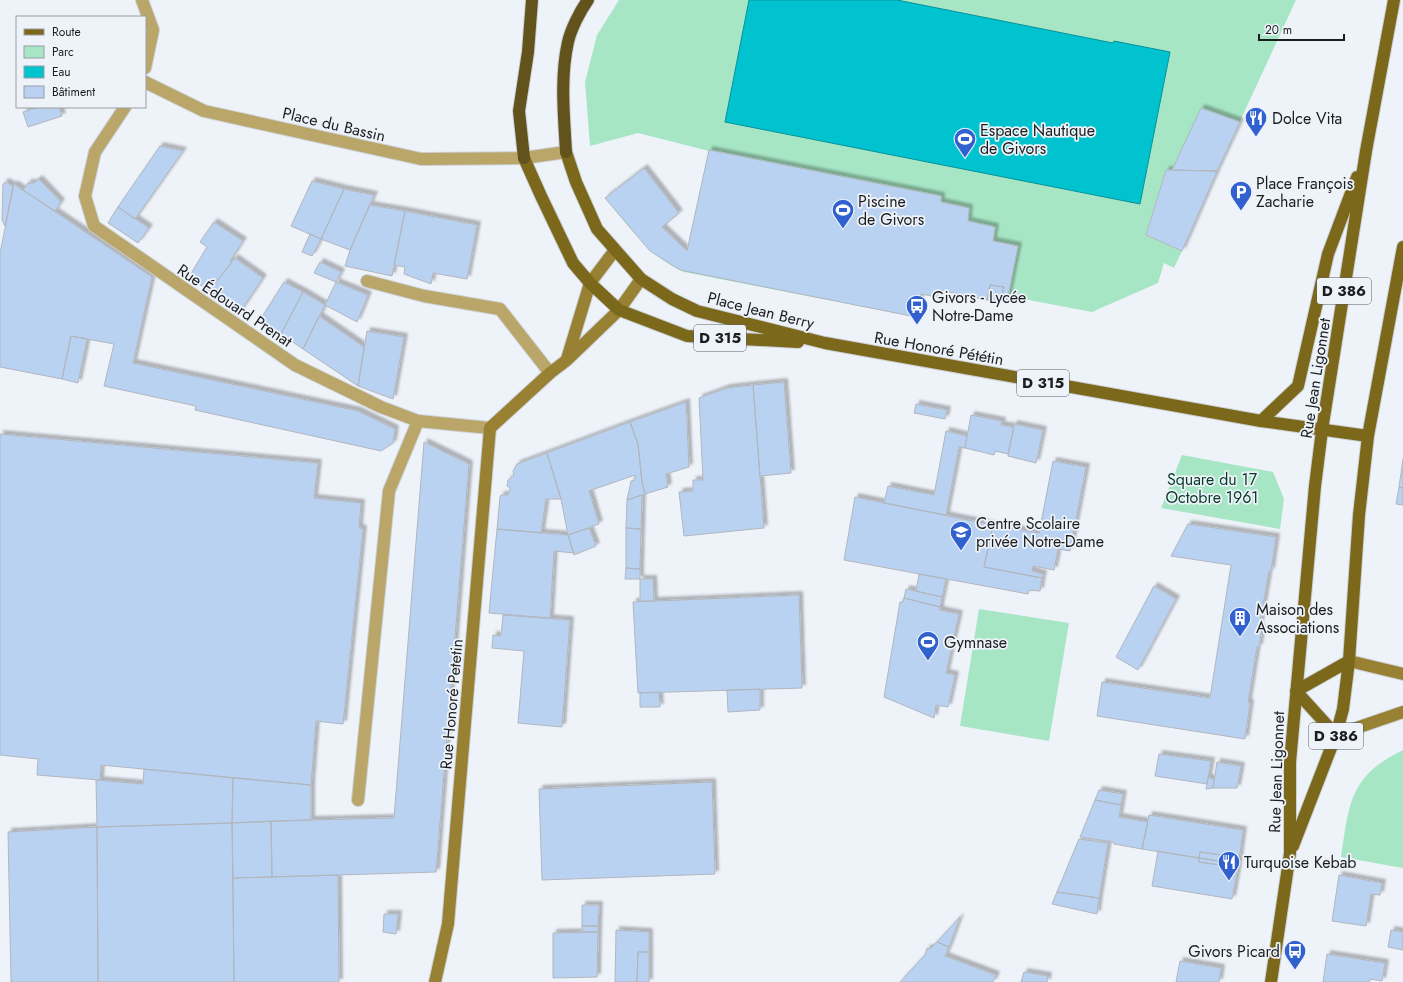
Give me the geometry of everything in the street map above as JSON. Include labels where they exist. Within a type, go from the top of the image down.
[{"type":"highway","points":[[524,158],[519,111],[528,52],[532,0]]},
{"type":"highway","points":[[566,152],[563,82],[568,41],[582,9],[588,0]]},
{"type":"main road","name":"Rue Jean Ligonnet","points":[[1271,982],[1290,853],[1290,762],[1315,486],[1322,430],[1366,151],[1394,2]]},
{"type":"main road","points":[[1261,421],[1298,386],[1328,254],[1366,151]]},
{"type":"main road","name":"Place Jean Berry","points":[[566,152],[576,182],[597,229],[641,279],[672,299],[697,311],[825,343]]},
{"type":"main road","name":"Place Jean Berry","points":[[524,158],[540,196],[573,262],[590,283],[619,310],[686,336],[825,343]]},
{"type":"main road","name":"Rue Jean Ligonnet","points":[[1290,853],[1336,735],[1344,709],[1349,661],[1359,515],[1368,436],[1403,247]]},
{"type":"main road","name":"Rue Honoré Pététin","points":[[825,343],[1261,421],[1368,436]]},
{"type":"main road","name":"Rue Jean Ligonnet","points":[[1296,692],[1349,661]]},
{"type":"main road","name":"Rue Jean Ligonnet","points":[[1296,692],[1336,735]]},
{"type":"street","points":[[142,0],[153,30],[146,63]]},
{"type":"street","name":"Place du Bassin","points":[[146,82],[204,111],[421,159],[524,158]]},
{"type":"street","name":"Rue Édouard Prenat","points":[[124,108],[95,152],[85,196],[94,226],[295,366],[381,407],[418,421],[490,428]]},
{"type":"street","points":[[524,158],[566,152]]},
{"type":"street","points":[[567,360],[590,283],[615,250]]},
{"type":"street","points":[[490,428],[550,373],[567,360],[619,310],[641,279]]},
{"type":"street","points":[[367,281],[424,296],[500,309],[550,373]]},
{"type":"street","points":[[358,800],[389,491],[418,421]]},
{"type":"street","name":"Rue Honoré Petetin","points":[[435,982],[448,924],[490,428]]},
{"type":"street","points":[[1349,661],[1403,674]]},
{"type":"street","points":[[1336,735],[1403,712]]},
{"type":"green space","name":"Espace Nautique de Givors","points":[[619,0],[1296,0],[1217,171],[1166,170],[1146,235],[1182,251],[1174,268],[1164,263],[1158,283],[1092,312],[1008,296],[1006,303],[939,290],[937,297],[921,294],[916,317],[684,272],[672,266],[650,250],[640,240],[605,198],[644,168],[679,213],[663,227],[674,240],[687,251],[709,151],[638,133],[590,146],[585,82],[597,35]]},
{"type":"green space","name":"Square du 17 Octobre 1961","points":[[1182,455],[1273,472],[1284,499],[1280,529],[1161,508]]},
{"type":"green space","points":[[979,609],[1069,623],[1049,741],[960,726]]},
{"type":"green space","points":[[1403,750],[1403,868],[1341,857],[1346,822],[1355,793],[1362,781],[1372,770],[1385,760]]},
{"type":"water","points":[[749,0],[897,0],[1113,43],[1114,41],[1170,52],[1140,204],[725,122]]},
{"type":"building","points":[[36,108],[59,108],[62,116],[28,127],[23,112]]},
{"type":"building","points":[[1201,108],[1240,122],[1217,171],[1172,170]]},
{"type":"building","points":[[160,146],[183,151],[135,219],[118,207]]},
{"type":"building","name":"Piscine de Givors","points":[[709,150],[941,196],[941,202],[969,208],[968,221],[995,227],[993,241],[1018,246],[1008,296],[1002,295],[1004,287],[990,285],[987,300],[939,290],[937,297],[921,294],[916,317],[680,270],[650,251],[605,198],[644,168],[679,213],[662,227],[687,251]]},
{"type":"building","points":[[1166,170],[1217,171],[1182,251],[1146,235]]},
{"type":"building","points":[[39,179],[61,202],[55,211],[23,190],[28,183],[34,183]]},
{"type":"building","points":[[312,181],[344,189],[321,239],[291,226]]},
{"type":"building","points":[[6,182],[13,186],[5,226],[2,220],[3,184]]},
{"type":"building","points":[[14,184],[152,277],[133,363],[358,411],[395,429],[393,443],[381,451],[195,410],[196,406],[104,386],[114,344],[71,336],[62,379],[0,367],[0,253]]},
{"type":"building","points":[[344,189],[374,195],[350,250],[321,239]]},
{"type":"building","points":[[370,205],[405,211],[392,276],[345,266],[350,250]]},
{"type":"building","points":[[118,207],[149,228],[138,243],[108,223]]},
{"type":"building","points":[[405,211],[477,225],[467,279],[433,273],[431,284],[404,274],[405,267],[394,265]]},
{"type":"building","points":[[214,222],[243,241],[230,261],[232,262],[209,291],[189,277],[207,247],[200,242]]},
{"type":"building","points":[[310,234],[321,239],[312,256],[302,252]]},
{"type":"building","points":[[235,258],[263,278],[240,312],[209,291]]},
{"type":"building","points":[[320,262],[341,272],[336,282],[314,273]]},
{"type":"building","points":[[284,282],[303,292],[281,334],[260,320]]},
{"type":"building","points":[[336,282],[368,295],[357,322],[325,305]]},
{"type":"building","points":[[990,285],[1004,287],[1002,295],[1008,296],[1006,303],[987,300]]},
{"type":"building","points":[[303,292],[325,305],[303,349],[281,334]]},
{"type":"building","points":[[319,316],[364,347],[358,386],[303,349]]},
{"type":"building","points":[[367,331],[404,337],[393,399],[358,386]]},
{"type":"building","points":[[71,336],[87,339],[78,383],[62,379]]},
{"type":"building","points":[[784,382],[791,473],[760,476],[753,385]]},
{"type":"building","points":[[753,385],[764,528],[684,536],[679,492],[693,491],[693,480],[703,480],[699,398],[727,388]]},
{"type":"building","points":[[686,402],[689,467],[666,474],[668,487],[645,494],[642,482],[638,444],[630,422]]},
{"type":"building","points":[[916,404],[947,410],[945,419],[914,413]]},
{"type":"building","points":[[971,415],[1002,421],[1001,425],[1014,427],[1008,454],[995,451],[994,455],[965,448]]},
{"type":"building","points":[[630,422],[638,444],[642,482],[645,494],[627,500],[631,481],[635,480],[635,475],[589,491],[599,524],[568,535],[561,499],[547,453]]},
{"type":"building","points":[[1014,424],[1043,430],[1036,463],[1008,456]]},
{"type":"building","points":[[946,431],[967,436],[965,448],[959,447],[946,515],[884,503],[888,486],[934,495]]},
{"type":"building","points":[[0,434],[318,463],[314,498],[361,503],[359,528],[363,529],[343,724],[316,721],[311,785],[101,765],[100,780],[37,775],[38,759],[0,755]]},
{"type":"building","points":[[424,442],[469,464],[436,872],[272,877],[271,821],[394,818]]},
{"type":"building","points":[[547,453],[561,499],[546,499],[541,533],[497,529],[500,497],[501,495],[508,495],[510,488],[507,486],[508,480],[514,475],[513,471],[517,464]]},
{"type":"building","points":[[1403,459],[1403,488],[1399,487]]},
{"type":"building","points":[[1053,461],[1086,467],[1070,551],[1058,549],[1054,570],[1033,566],[1032,571],[1043,574],[1042,578],[984,567],[993,525],[1039,533]]},
{"type":"building","points":[[1399,487],[1403,488],[1403,505],[1396,504]]},
{"type":"building","points":[[642,495],[641,529],[626,528],[627,500]]},
{"type":"building","points":[[855,497],[993,525],[984,567],[1042,578],[1040,591],[1029,590],[1028,594],[844,560]]},
{"type":"building","name":"Maison des Associations","points":[[1188,524],[1276,537],[1271,571],[1269,571],[1259,628],[1262,628],[1259,647],[1257,647],[1248,702],[1250,703],[1245,739],[1097,716],[1102,682],[1210,698],[1231,565],[1171,556]]},
{"type":"building","points":[[589,528],[596,546],[574,555],[568,535]]},
{"type":"building","points":[[626,528],[641,529],[640,569],[626,568]]},
{"type":"building","points":[[497,529],[568,535],[574,553],[554,551],[550,618],[489,613]]},
{"type":"building","points":[[626,568],[640,569],[640,579],[625,579]]},
{"type":"building","points":[[919,574],[946,579],[942,597],[916,591]]},
{"type":"building","points":[[640,579],[653,579],[654,601],[640,601]]},
{"type":"building","points":[[1154,586],[1176,599],[1138,670],[1116,657]]},
{"type":"building","points":[[906,589],[942,597],[940,607],[904,598]]},
{"type":"building","points":[[799,595],[802,688],[638,693],[633,602]]},
{"type":"building","points":[[904,598],[940,607],[940,610],[959,614],[946,673],[955,675],[948,707],[936,705],[934,718],[884,697],[900,602],[903,602]]},
{"type":"building","points":[[503,615],[570,620],[562,727],[518,723],[524,651],[492,648],[493,635],[501,636]]},
{"type":"building","points":[[760,689],[760,710],[728,712],[727,690]]},
{"type":"building","points":[[659,692],[660,707],[640,707],[640,693]]},
{"type":"building","points":[[1159,754],[1211,761],[1207,784],[1155,776]]},
{"type":"building","points":[[1217,762],[1241,766],[1237,788],[1213,788]]},
{"type":"building","points":[[144,769],[233,778],[232,823],[97,827],[96,780],[143,784]]},
{"type":"building","points":[[233,778],[311,785],[311,820],[232,823]]},
{"type":"building","points":[[1208,778],[1214,779],[1213,788],[1206,789]]},
{"type":"building","points":[[712,782],[715,874],[542,880],[539,789]]},
{"type":"building","points":[[1099,790],[1123,794],[1121,805],[1095,800]]},
{"type":"building","points":[[1095,800],[1121,805],[1119,817],[1148,822],[1142,849],[1114,844],[1114,842],[1080,837]]},
{"type":"building","points":[[1149,815],[1243,830],[1239,860],[1222,857],[1222,855],[1200,852],[1199,858],[1142,849]]},
{"type":"building","points":[[271,821],[272,877],[233,878],[232,823]]},
{"type":"building","points":[[232,823],[234,982],[98,982],[97,827]]},
{"type":"building","points":[[97,827],[98,982],[11,982],[8,832]]},
{"type":"building","points":[[1079,839],[1108,843],[1099,898],[1057,892]]},
{"type":"building","points":[[1158,851],[1199,858],[1199,862],[1238,866],[1232,899],[1152,886]]},
{"type":"building","points":[[1200,852],[1222,855],[1222,857],[1239,860],[1238,864],[1199,858]]},
{"type":"building","points":[[1199,858],[1238,864],[1238,866],[1199,862]]},
{"type":"building","points":[[338,875],[339,982],[234,982],[233,878]]},
{"type":"building","points":[[1339,875],[1382,883],[1380,895],[1371,894],[1366,926],[1332,921]]},
{"type":"building","points":[[1057,892],[1099,898],[1097,914],[1052,904]]},
{"type":"building","points":[[582,905],[599,905],[598,926],[582,926]]},
{"type":"building","points":[[384,914],[398,914],[396,934],[383,932]]},
{"type":"building","points":[[960,917],[949,947],[937,942]]},
{"type":"building","points":[[582,926],[598,926],[598,932],[582,932]]},
{"type":"building","points":[[616,930],[649,932],[649,952],[638,952],[637,982],[615,982]]},
{"type":"building","points":[[1391,930],[1403,932],[1403,950],[1388,947]]},
{"type":"building","points":[[598,932],[597,977],[553,978],[553,933]]},
{"type":"building","points":[[937,942],[949,947],[945,956],[996,975],[993,982],[900,982],[925,955],[927,948],[930,949]]},
{"type":"building","points":[[638,952],[649,952],[649,982],[637,982]]},
{"type":"building","points":[[1327,954],[1385,963],[1382,981],[1370,979],[1369,982],[1323,982]]},
{"type":"building","points":[[1180,961],[1221,968],[1219,982],[1176,982]]},
{"type":"building","points":[[1024,972],[1048,976],[1047,982],[1021,982]]},
{"type":"place","name":"Dolce Vita","points":[[1256,138]]},
{"type":"place","name":"Espace Nautique de Givors","points":[[965,158]]},
{"type":"place","name":"Place François Zacharie","points":[[1241,212]]},
{"type":"place","name":"Piscine de Givors","points":[[843,230]]},
{"type":"place","name":"Givors - Lycée Notre-Dame","points":[[917,326]]},
{"type":"place","name":"Centre Scolaire privée Notre-Dame","points":[[961,552]]},
{"type":"place","name":"Maison des Associations","points":[[1240,638]]},
{"type":"place","name":"Gymnase","points":[[928,662]]},
{"type":"place","name":"Turquoise Kebab","points":[[1229,882]]},
{"type":"place","name":"Givors Picard","points":[[1295,970]]}]
